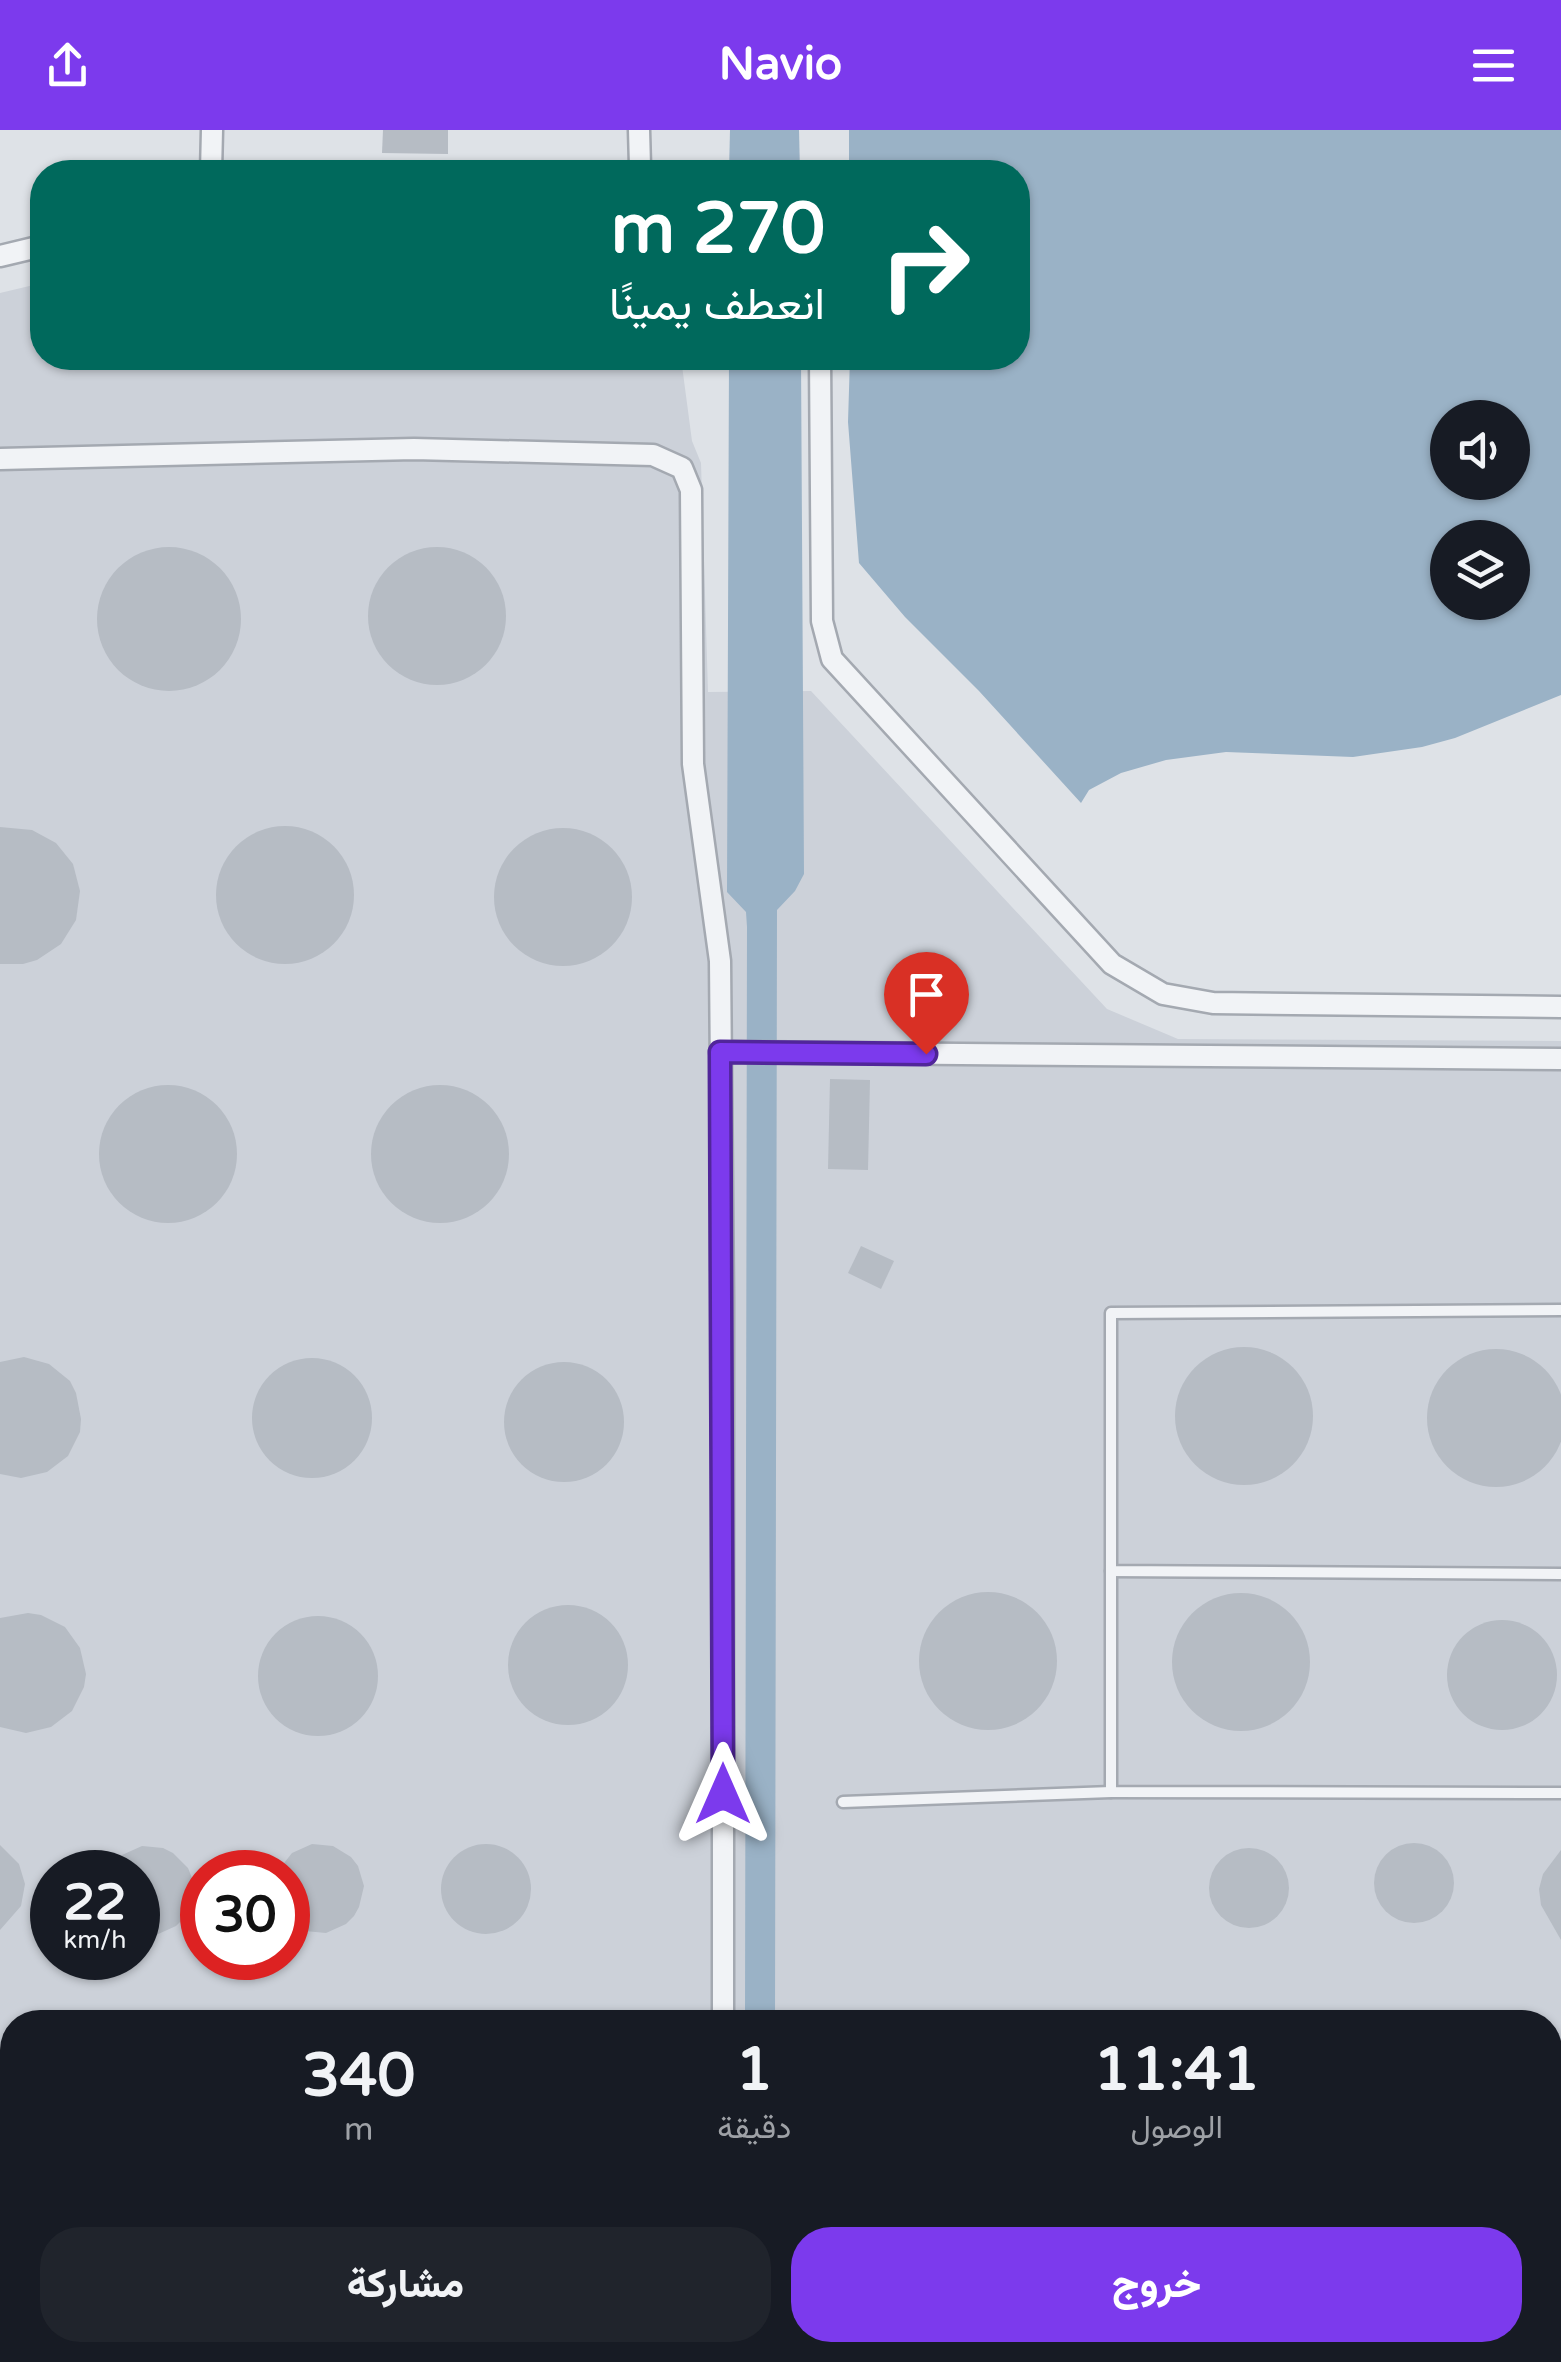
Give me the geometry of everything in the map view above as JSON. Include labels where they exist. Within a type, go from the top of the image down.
[{"type":"street","points":[[211,160],[212,130]]},
{"type":"street","points":[[639,130],[640,160]]},
{"type":"street","points":[[0,256],[30,249]]},
{"type":"street","points":[[820,370],[822,621],[832,659],[1112,964],[1163,994],[1213,1003],[1561,1006]]},
{"type":"street","points":[[0,459],[414,449],[653,455],[682,468],[691,490],[693,764],[729,1052],[723,1281],[724,2010]]},
{"type":"street","points":[[729,1052],[1561,1059]]},
{"type":"lane","points":[[1111,1792],[1112,1313],[1561,1310]]},
{"type":"lane","points":[[1112,1571],[1561,1574]]},
{"type":"lane","points":[[842,1802],[1111,1792],[1561,1793]]},
{"type":"shaded area","points":[[30,286],[30,370],[683,370],[692,441],[701,463],[708,692],[811,691],[1107,1009],[1178,1039],[1561,1041],[1561,2010],[0,2010],[0,293]]},
{"type":"water","points":[[730,130],[799,130],[800,160],[729,160]]},
{"type":"water","points":[[849,130],[1561,130],[1561,695],[1455,738],[1422,747],[1353,757],[1226,752],[1166,760],[1121,773],[1089,790],[1081,803],[859,563],[848,422],[850,370],[1030,370],[1030,160],[849,160]]},
{"type":"water","points":[[729,370],[801,370],[804,874],[777,910],[775,2010],[745,2010],[747,927],[746,912],[727,892]]},
{"type":"building","points":[[383,130],[448,130],[448,154],[382,153]]},
{"type":"building","points":[[169,547],[197,552],[220,568],[236,591],[241,619],[236,647],[220,670],[197,686],[169,691],[141,686],[118,670],[102,647],[97,619],[102,591],[118,568],[141,552]]},
{"type":"building","points":[[437,547],[463,552],[486,567],[501,590],[506,616],[501,642],[486,665],[463,680],[437,685],[411,680],[388,665],[373,642],[368,616],[373,590],[388,567],[411,552]]},
{"type":"building","points":[[285,826],[311,831],[334,846],[349,869],[354,895],[349,921],[334,944],[311,959],[285,964],[259,959],[236,944],[221,921],[216,895],[221,869],[236,846],[259,831]]},
{"type":"building","points":[[0,827],[32,830],[56,843],[73,864],[80,891],[76,920],[61,944],[23,964],[0,964]]},
{"type":"building","points":[[563,828],[589,833],[612,848],[627,871],[632,897],[627,923],[612,946],[589,961],[563,966],[537,961],[514,946],[499,923],[494,897],[499,871],[514,848],[537,833]]},
{"type":"building","points":[[830,1079],[870,1080],[868,1170],[828,1169]]},
{"type":"building","points":[[168,1085],[194,1090],[217,1105],[232,1128],[237,1154],[232,1180],[217,1203],[194,1218],[168,1223],[142,1218],[119,1203],[104,1180],[99,1154],[104,1128],[119,1105],[142,1090]]},
{"type":"building","points":[[440,1085],[466,1090],[489,1105],[504,1128],[509,1154],[504,1180],[489,1203],[466,1218],[440,1223],[414,1218],[391,1203],[376,1180],[371,1154],[376,1128],[391,1105],[414,1090]]},
{"type":"building","points":[[861,1246],[894,1261],[881,1289],[848,1273]]},
{"type":"building","points":[[1244,1347],[1271,1352],[1293,1367],[1308,1389],[1313,1416],[1308,1443],[1293,1465],[1271,1480],[1244,1485],[1217,1480],[1195,1465],[1180,1443],[1175,1416],[1180,1389],[1195,1367],[1217,1352]]},
{"type":"building","points":[[1496,1349],[1522,1354],[1545,1369],[1560,1392],[1560,1444],[1545,1467],[1522,1482],[1496,1487],[1470,1482],[1447,1467],[1432,1444],[1427,1418],[1432,1392],[1447,1369],[1470,1354]]},
{"type":"building","points":[[24,1357],[49,1364],[70,1381],[81,1419],[80,1432],[68,1456],[47,1472],[21,1478],[0,1474],[0,1362]]},
{"type":"building","points":[[312,1358],[335,1363],[354,1376],[367,1395],[372,1418],[367,1441],[354,1460],[335,1473],[312,1478],[289,1473],[270,1460],[257,1441],[252,1418],[257,1395],[270,1376],[289,1363]]},
{"type":"building","points":[[564,1362],[587,1367],[606,1380],[619,1399],[624,1422],[619,1445],[606,1464],[587,1477],[564,1482],[541,1477],[522,1464],[509,1445],[504,1422],[509,1399],[522,1380],[541,1367]]},
{"type":"building","points":[[988,1592],[1015,1597],[1037,1612],[1052,1634],[1057,1661],[1052,1688],[1037,1710],[1015,1725],[988,1730],[961,1725],[939,1710],[924,1688],[919,1661],[924,1634],[939,1612],[961,1597]]},
{"type":"building","points":[[1241,1593],[1268,1598],[1290,1613],[1305,1635],[1310,1662],[1305,1689],[1290,1711],[1268,1726],[1241,1731],[1214,1726],[1192,1711],[1177,1689],[1172,1662],[1177,1635],[1192,1613],[1214,1598]]},
{"type":"building","points":[[568,1605],[591,1610],[610,1623],[623,1642],[628,1665],[623,1688],[610,1707],[591,1720],[568,1725],[545,1720],[526,1707],[513,1688],[508,1665],[513,1642],[526,1623],[545,1610]]},
{"type":"building","points":[[28,1613],[65,1627],[80,1648],[86,1674],[72,1711],[51,1727],[26,1733],[0,1727],[0,1618]]},
{"type":"building","points":[[318,1616],[341,1621],[360,1634],[373,1653],[378,1676],[373,1699],[360,1718],[341,1731],[318,1736],[295,1731],[276,1718],[263,1699],[258,1676],[263,1653],[276,1634],[295,1621]]},
{"type":"building","points":[[1502,1620],[1523,1624],[1541,1636],[1553,1654],[1557,1675],[1553,1696],[1541,1714],[1523,1726],[1502,1730],[1481,1726],[1463,1714],[1451,1696],[1447,1675],[1451,1654],[1463,1636],[1481,1624]]},
{"type":"building","points":[[1406,1843],[1422,1843],[1443,1854],[1454,1883],[1443,1912],[1422,1923],[1406,1923],[1392,1917],[1380,1905],[1374,1891],[1374,1875],[1380,1861],[1392,1849]]},
{"type":"building","points":[[312,1844],[333,1846],[358,1866],[364,1886],[359,1907],[346,1924],[326,1933],[310,1931],[310,1850],[299,1850]]},
{"type":"building","points":[[486,1844],[511,1852],[523,1864],[531,1889],[523,1914],[511,1926],[486,1934],[461,1926],[449,1914],[441,1889],[449,1864],[461,1852]]},
{"type":"building","points":[[0,1845],[19,1864],[25,1884],[21,1906],[0,1930]]},
{"type":"building","points":[[142,1846],[163,1848],[180,1860],[180,1922],[160,1933],[160,1850],[133,1850]]},
{"type":"building","points":[[1241,1848],[1257,1848],[1278,1859],[1289,1888],[1278,1917],[1257,1928],[1241,1928],[1227,1922],[1215,1910],[1209,1896],[1209,1880],[1215,1866],[1227,1854]]},
{"type":"building","points":[[1561,1850],[1561,1940],[1541,1905],[1539,1889],[1543,1874]]},
{"type":"route","points":[[723,1794],[720,1052],[926,1054]]}]
